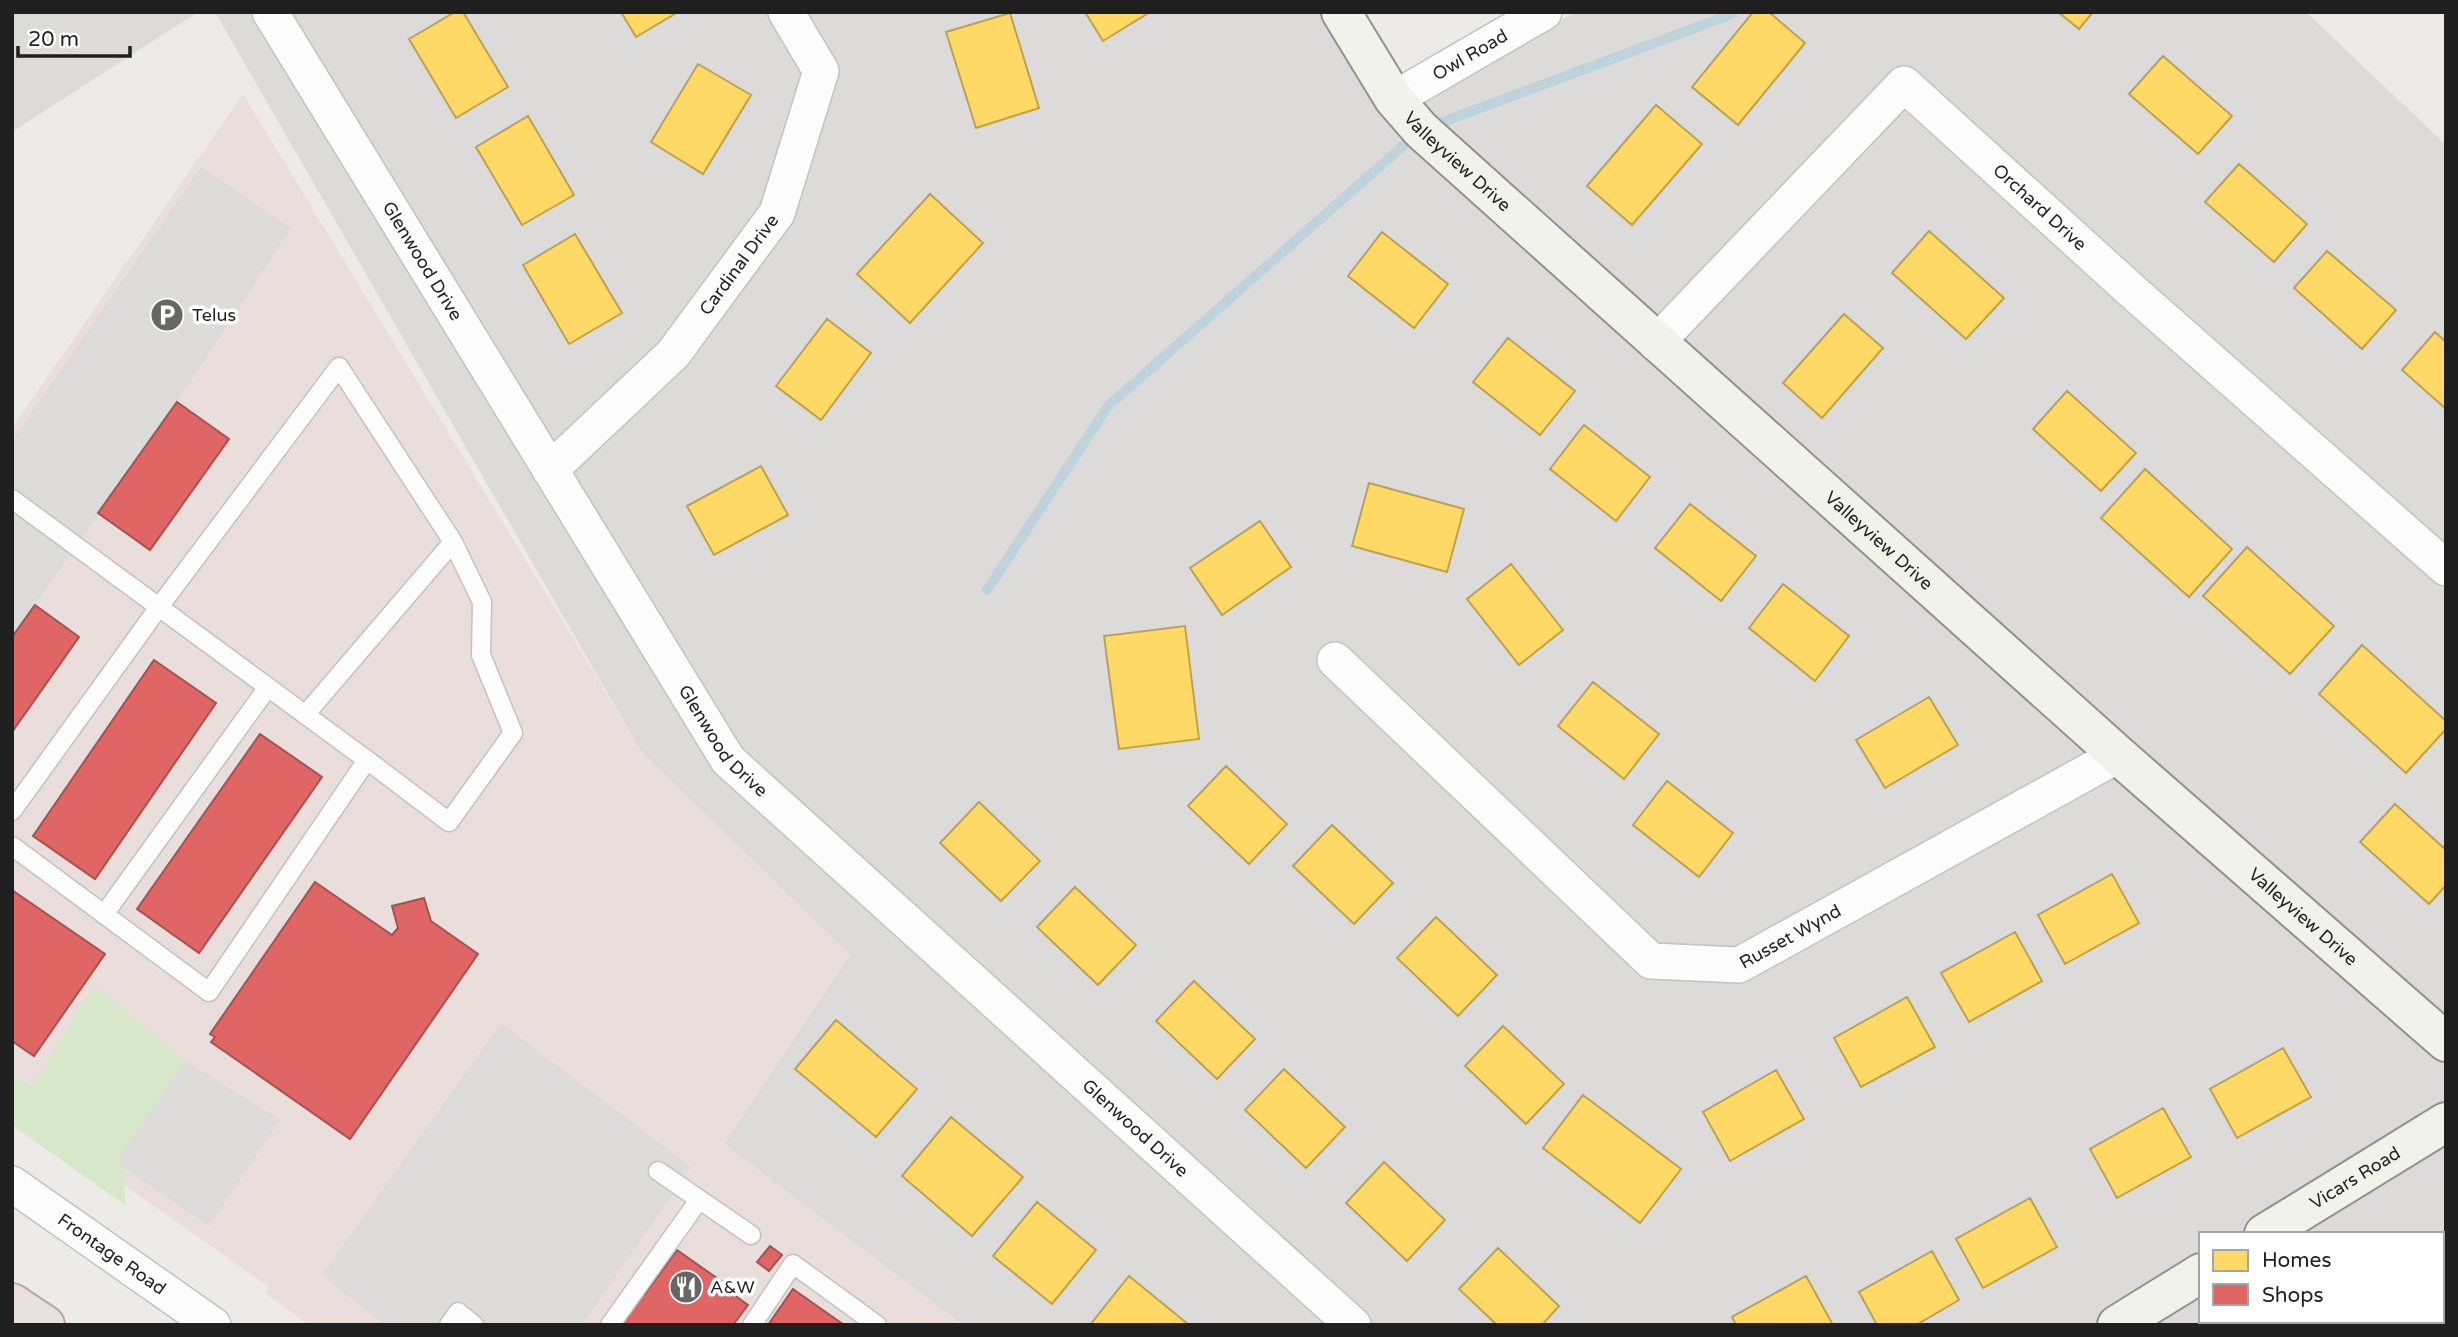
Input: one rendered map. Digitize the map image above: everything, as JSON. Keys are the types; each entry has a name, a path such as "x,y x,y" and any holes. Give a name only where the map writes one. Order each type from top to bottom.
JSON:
{"highway":[{"path":"12,1303 45,1325"}],"street":[{"name":"Glenwood Drive","path":"270,12 728,760 1353,1325"},
{"name":"Cardinal Drive","path":"550,470 673,354 777,213 821,71 786,12"},
{"name":"Valleyview Drive","path":"1340,12 1394,99 1420,130 2118,755 2446,1042"},
{"name":"Owl Road","path":"1394,99 1545,12"},
{"name":"Orchard Drive","path":"1656,343 1904,84 2132,291 2446,568"},
{"name":"Russet Wynd","path":"1335,660 1651,961 1739,965 2118,755"},
{"name":"Vicars Road","path":"2267,1232 2446,1122"},
{"name":"Frontage Road","path":"12,1184 214,1325"},
{"path":"2117,1325 2199,1274"}],"lane":[{"path":"12,499 159,607 268,687 305,715 367,760 449,822 513,733 481,655 482,602 453,542 340,367 159,607 12,811"},
{"path":"305,715 453,542"},
{"path":"105,913 268,687"},
{"path":"12,846 209,992 367,760"},
{"path":"657,1171 751,1235"},
{"path":"610,1325 699,1200"},
{"path":"752,1325 793,1264 877,1325"},
{"path":"449,1325 458,1312 474,1325"}],"shaded area":[{"path":"12,12 198,12 12,132"},
{"path":"215,12 1341,12 1394,98 1578,12 2306,12 2446,145 2446,1325 963,1325 724,1144 850,955 642,753"},
{"path":"243,94 642,752 850,955 725,1144 963,1325 309,1325 265,1293 269,1287 12,1106 12,428"},
{"name":"Telus","path":"201,167 291,228 177,402 12,637 12,441"},
{"path":"501,1023 691,1167 582,1325 384,1325 322,1275"},
{"path":"186,1061 280,1120 209,1226 124,1168 118,1158"}],"green space":[{"path":"94,985 186,1061 118,1158 124,1168 125,1205 12,1125 12,1074 32,1086"}],"building: Homes":[{"path":"455,12 463,12 508,87 456,118 409,39"},
{"path":"621,12 678,12 636,37"},
{"path":"1085,12 1150,12 1103,41"},
{"path":"1753,12 1769,12 1805,43 1738,125 1692,87"},
{"path":"2058,12 2093,12 2079,29"},
{"path":"1010,13 1039,108 976,128 946,32"},
{"path":"2163,56 2232,116 2198,154 2129,94"},
{"path":"698,64 751,95 703,174 651,142"},
{"path":"1656,105 1702,144 1632,225 1587,186"},
{"path":"528,116 574,195 522,225 476,147"},
{"path":"2239,164 2307,224 2274,262 2205,202"},
{"path":"930,194 983,243 910,323 857,274"},
{"path":"1929,231 2004,298 1966,339 1892,273"},
{"path":"1382,232 1448,284 1414,328 1348,276"},
{"path":"575,234 622,313 569,344 523,265"},
{"path":"2327,251 2396,310 2362,349 2294,288"},
{"path":"1844,314 1883,348 1822,418 1783,383"},
{"path":"827,319 871,353 821,420 776,386"},
{"path":"2435,332 2446,342 2446,409 2402,370"},
{"path":"1508,338 1575,391 1540,435 1473,382"},
{"path":"2067,391 2136,453 2101,491 2033,429"},
{"path":"1584,425 1650,477 1616,521 1550,469"},
{"path":"761,466 788,515 714,555 687,506"},
{"path":"2145,469 2232,549 2189,597 2101,518"},
{"path":"1369,483 1464,509 1447,572 1352,546"},
{"path":"1690,504 1756,556 1721,601 1655,548"},
{"path":"1260,521 1291,567 1222,615 1190,568"},
{"path":"2247,547 2334,626 2290,674 2203,596"},
{"path":"1511,564 1563,630 1519,665 1467,599"},
{"path":"1783,584 1849,636 1815,681 1749,628"},
{"path":"1185,626 1199,739 1119,749 1104,636"},
{"path":"2362,645 2446,721 2446,729 2406,773 2319,694"},
{"path":"1593,682 1659,734 1624,779 1558,726"},
{"path":"1929,697 1958,745 1885,788 1856,740"},
{"path":"1226,766 1287,824 1249,864 1188,806"},
{"path":"1667,781 1733,833 1699,877 1633,825"},
{"path":"979,802 1040,861 1001,901 940,843"},
{"path":"2395,804 2446,850 2446,885 2429,904 2360,842"},
{"path":"1332,825 1393,883 1354,924 1293,866"},
{"path":"2112,874 2139,923 2065,964 2038,915"},
{"path":"1075,887 1136,945 1098,985 1037,927"},
{"path":"1436,917 1497,975 1458,1016 1397,958"},
{"path":"2015,932 2042,981 1969,1022 1941,973"},
{"path":"1194,981 1255,1039 1217,1079 1156,1021"},
{"path":"1907,997 1935,1047 1861,1087 1834,1038"},
{"path":"836,1020 917,1089 876,1137 795,1069"},
{"path":"1503,1026 1564,1084 1526,1124 1465,1066"},
{"path":"2283,1048 2311,1097 2237,1138 2210,1089"},
{"path":"1284,1069 1345,1127 1306,1168 1245,1110"},
{"path":"1776,1070 1804,1119 1730,1161 1703,1112"},
{"path":"1583,1095 1681,1169 1640,1223 1543,1148"},
{"path":"2163,1108 2191,1157 2117,1198 2090,1149"},
{"path":"951,1117 1023,1177 972,1236 902,1176"},
{"path":"1384,1162 1445,1220 1407,1261 1346,1203"},
{"path":"2030,1198 2057,1247 1983,1288 1956,1239"},
{"path":"1037,1202 1096,1250 1052,1304 993,1256"},
{"path":"2446,1241 2446,1291 2444,1288"},
{"path":"1498,1248 1559,1306 1542,1325 1497,1325 1459,1289"},
{"path":"1932,1251 1959,1300 1916,1325 1877,1325 1859,1292"},
{"path":"1129,1276 1189,1325 1090,1325"},
{"path":"1806,1276 1833,1325 1736,1325 1732,1317"},
{"path":"2352,1323 2411,1323 2408,1325"}],"building: Shops":[{"path":"177,402 229,439 150,550 98,513"},
{"path":"35,605 79,637 12,732 12,637"},
{"path":"154,660 216,703 95,879 33,836"},
{"path":"260,734 322,777 199,953 137,909"},
{"path":"315,882 392,935 398,928 392,906 424,898 431,921 478,954 350,1139 211,1042 215,1037 210,1034"},
{"path":"12,890 105,954 34,1056 12,1041"},
{"path":"770,1246 782,1255 769,1271 757,1262"},
{"name":"A&W","path":"677,1250 721,1281 719,1284 748,1305 733,1325 623,1325 619,1318 639,1289 645,1294"},
{"path":"793,1289 844,1325 768,1325"}],"waterway":[{"path":"987,590 1108,406 1421,130 1733,12"}],"place":[{"name":"Telus","path":"167,315"},
{"name":"A&W","path":"686,1287"}]}
